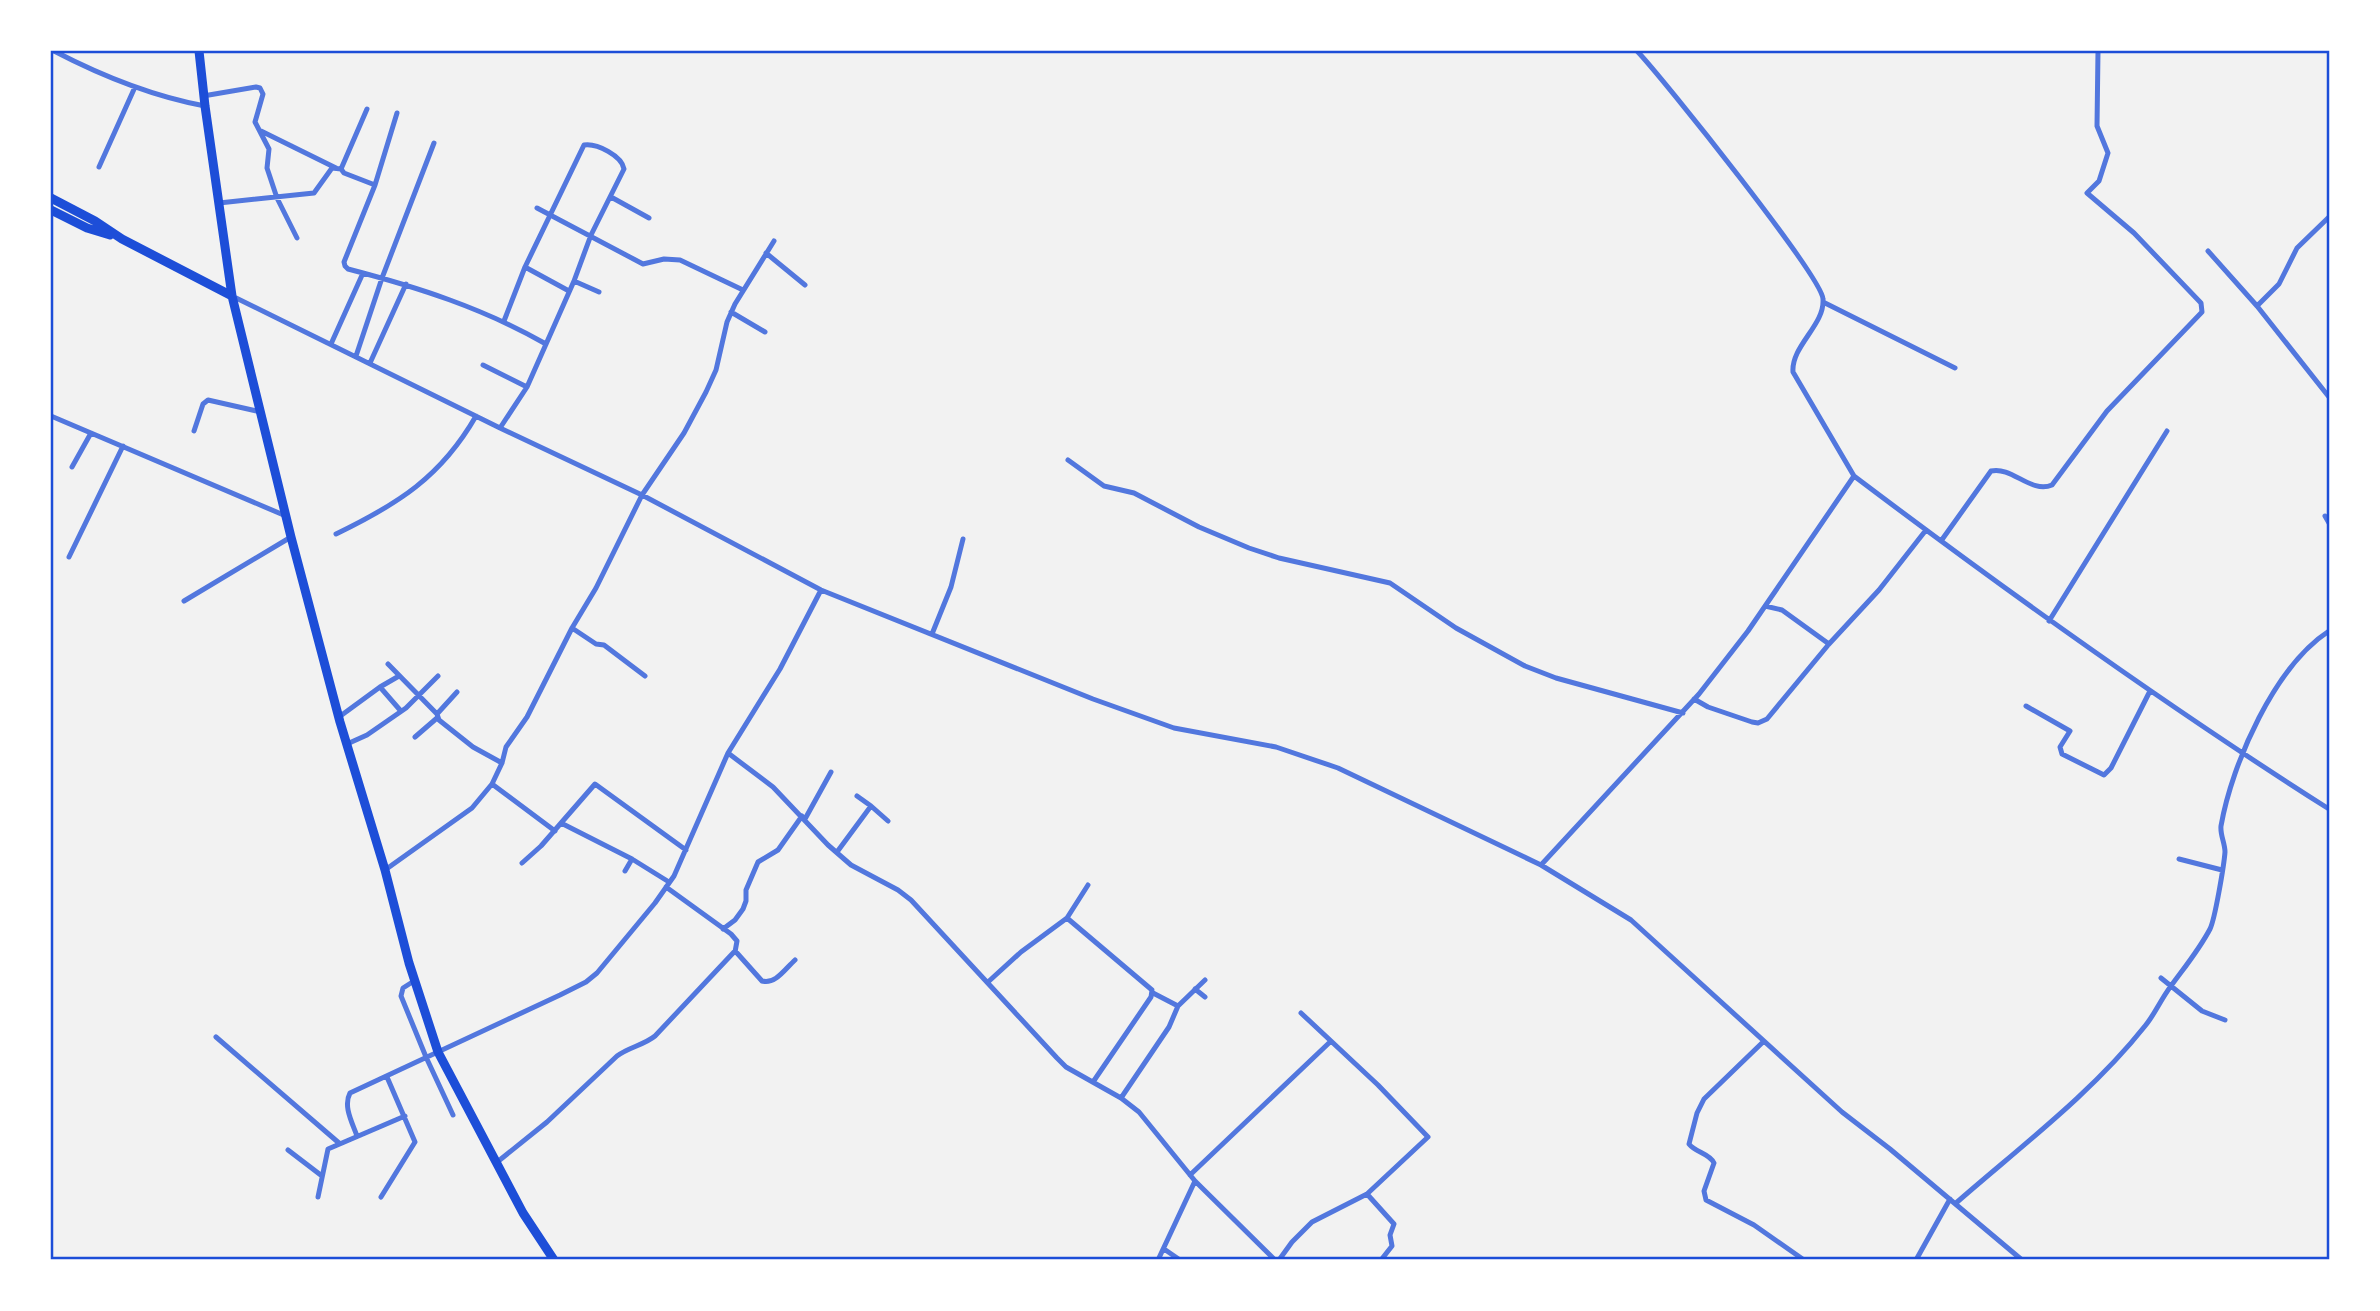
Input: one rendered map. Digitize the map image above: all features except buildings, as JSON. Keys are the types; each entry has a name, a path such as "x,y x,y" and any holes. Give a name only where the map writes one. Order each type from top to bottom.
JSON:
{"main road":[{"path":"199,51 232,296 291,537 414,981 438,1052 523,1213 554,1260"},
{"path":"51,198 122,239 232,296"},
{"path":"51,210 87,228 122,239"}],"street":[{"path":"54,51 98,73 135,87 204,101 258,87 262,94 255,122 269,149 267,168 276,198 297,239"},
{"path":"1637,51 1797,253 1819,287 1823,302 1820,313 1794,361 1793,372 1854,475 2049,621 2329,809"},
{"path":"1941,541 1991,471 2001,471 2039,487 2052,485 2107,411 2202,312 2201,303 2134,233 2087,193 2099,181 2108,153 2096,126 2098,51"},
{"path":"99,167 135,87"},
{"path":"339,169 367,108"},
{"path":"397,113 375,185 344,262 348,269 406,284 504,321 546,344"},
{"path":"259,130 344,173 375,185"},
{"path":"356,356 382,278 434,143"},
{"path":"500,428 527,387 592,235 624,169 620,159 588,143 584,145 526,267 504,321"},
{"path":"219,203 314,193 332,169 339,169"},
{"path":"611,197 649,218"},
{"path":"537,208 643,264 664,259 680,260 744,290"},
{"path":"2257,306 2278,284 2297,248 2329,217"},
{"path":"385,870 472,808 492,784 506,747 527,717 572,628 596,589 642,495 684,433 713,378 724,329 731,312 774,241"},
{"path":"2208,251 2257,306 2329,397"},
{"path":"766,253 805,285"},
{"path":"526,267 569,291"},
{"path":"331,344 363,273"},
{"path":"574,281 599,292"},
{"path":"370,363 406,284"},
{"path":"232,296 642,495 821,590 1080,695 1174,728 1280,748 1338,768 1541,865 1627,917 1660,944 1762,1042 1842,1112 2022,1260"},
{"path":"1823,302 1955,368"},
{"path":"731,312 765,332"},
{"path":"483,365 527,387"},
{"path":"194,431 203,404 208,400 261,412"},
{"path":"51,416 286,516"},
{"path":"336,534 379,513 411,492 461,440 476,416"},
{"path":"2049,621 2166,431"},
{"path":"72,467 91,433"},
{"path":"69,557 123,446"},
{"path":"1068,460 1102,485 1134,493 1199,527 1249,548 1390,583 1456,628 1525,666 1556,678 1683,713"},
{"path":"1541,865 1683,713 1765,606 1854,475"},
{"path":"2325,516 2329,523"},
{"path":"1694,699 1732,717 1752,722 1768,719 1829,644 1879,590 1926,530"},
{"path":"184,601 291,537"},
{"path":"932,634 951,587 963,539"},
{"path":"357,1136 347,1107 349,1095 591,979 650,910 668,885 686,850 728,752 780,669 821,590"},
{"path":"1765,606 1782,610 1829,644"},
{"path":"572,628 596,644 603,644 645,676"},
{"path":"1916,1260 1953,1201 2085,1090 2146,1026 2211,926 2225,850 2221,826 2242,753 2273,695 2294,664 2314,641 2329,631"},
{"path":"388,664 437,716 472,747 502,763"},
{"path":"339,717 399,676"},
{"path":"347,744 366,735 419,696 438,676"},
{"path":"380,687 400,710"},
{"path":"2026,706 2070,731 2060,747 2062,754 2104,775 2111,768 2150,691"},
{"path":"415,737 457,692"},
{"path":"728,752 773,787 851,865 911,900 988,982 1028,1030 1057,1058 1093,1083 1121,1098 1149,1121 1195,1181 1277,1260 1312,1222 1367,1194 1428,1138 1378,1085 1301,1013"},
{"path":"723,929 735,920 743,909 746,890 758,862 778,850 803,818 831,772"},
{"path":"492,784 555,831"},
{"path":"522,863 555,831 592,785 596,785 686,850"},
{"path":"857,796 888,821"},
{"path":"837,852 871,806"},
{"path":"496,1163 547,1122 617,1056 655,1036 735,952 736,940 668,885 632,859 561,823"},
{"path":"625,872 632,859"},
{"path":"2179,859 2222,870"},
{"path":"988,982 1021,951 1066,918 1088,885"},
{"path":"1066,918 1153,993 1178,1006"},
{"path":"735,952 766,983 773,981 795,960"},
{"path":"2161,978 2205,1013 2225,1020"},
{"path":"1121,1098 1169,1027 1178,1006 1205,979"},
{"path":"414,981 403,988 401,996 453,1115"},
{"path":"1195,989 1206,997"},
{"path":"1093,1083 1153,993"},
{"path":"216,1037 339,1143"},
{"path":"1190,1175 1330,1042"},
{"path":"1762,1042 1704,1099 1697,1113 1689,1144 1712,1158 1714,1163 1704,1195 1706,1200 1754,1225 1804,1260"},
{"path":"381,1197 415,1142 387,1077"},
{"path":"317,1197 327,1150 405,1116"},
{"path":"288,1150 322,1176"},
{"path":"1158,1260 1195,1181"},
{"path":"1367,1194 1394,1224 1390,1235 1392,1246 1381,1260"},
{"path":"1164,1249 1180,1260"}]}
